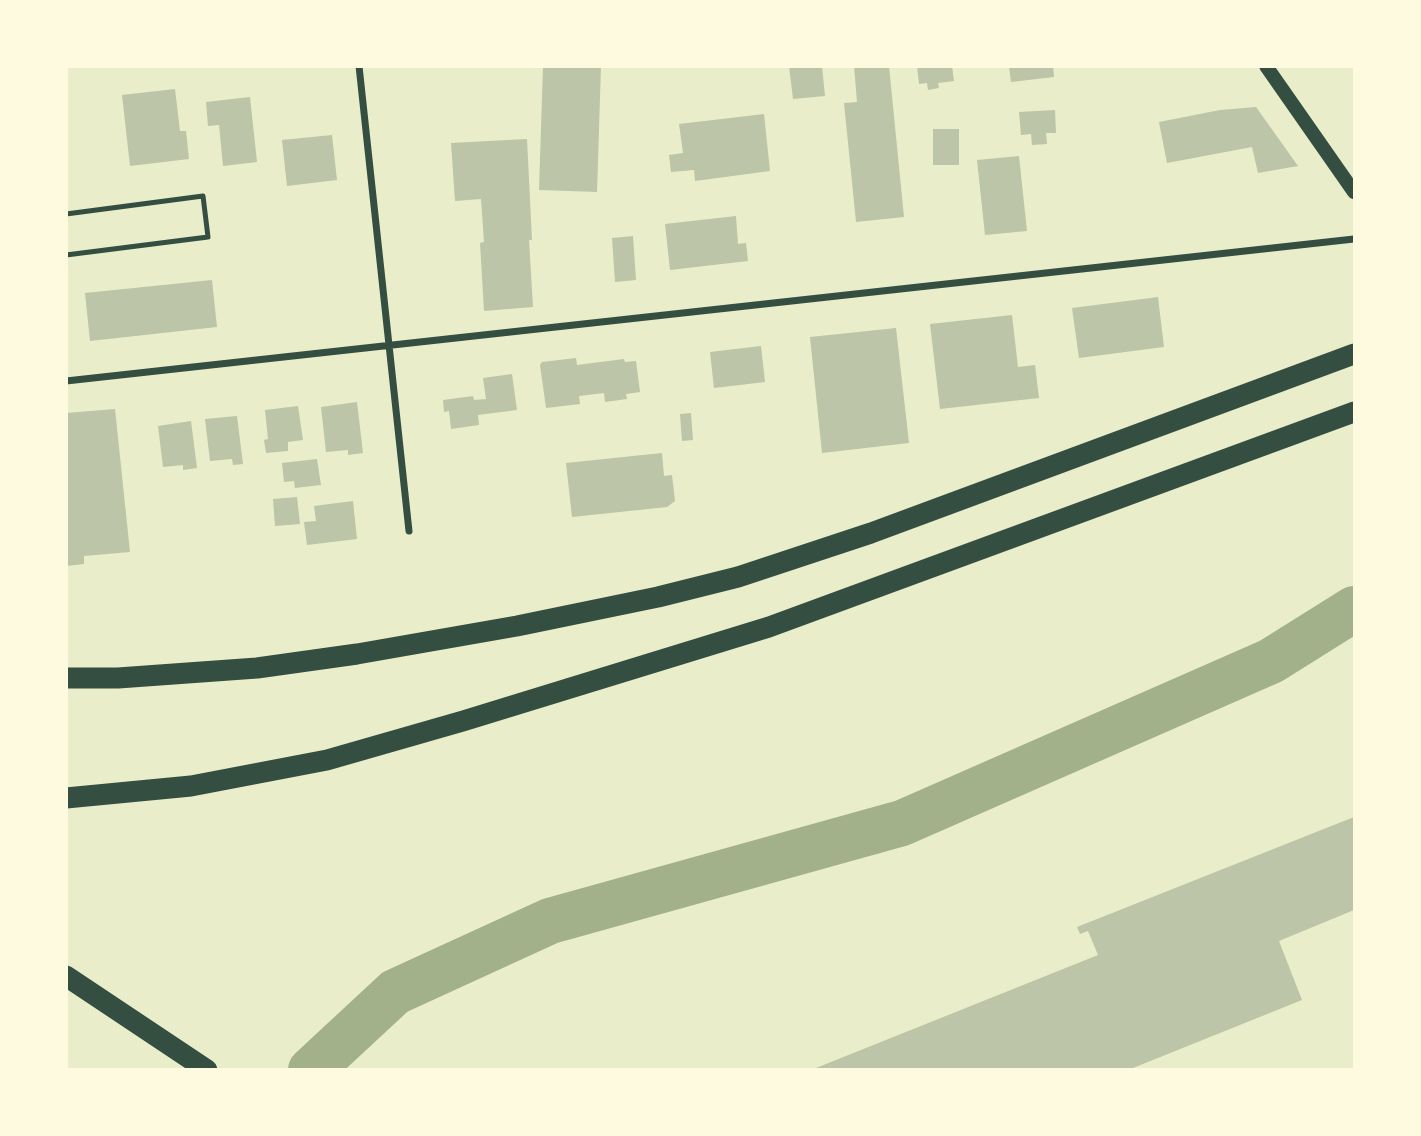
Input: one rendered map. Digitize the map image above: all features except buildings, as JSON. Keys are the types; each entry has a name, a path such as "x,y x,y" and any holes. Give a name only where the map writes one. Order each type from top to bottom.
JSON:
{"highway":[{"path":"66,678 118,678 257,668 357,654 517,626 671,594 738,577 806,552 871,533 1354,354"},
{"path":"66,798 191,786 327,760 463,721 769,627 1354,412"},
{"path":"66,976 205,1068"}],"main road":[{"path":"1266,66 1354,192"}],"street":[{"path":"359,66 409,531"},
{"path":"66,381 1354,239"}],"lane":[{"path":"66,214 203,196 208,237 66,255"}],"waterway":[{"path":"311,1070 395,992 550,921 902,823 1271,661 1354,609"}]}
